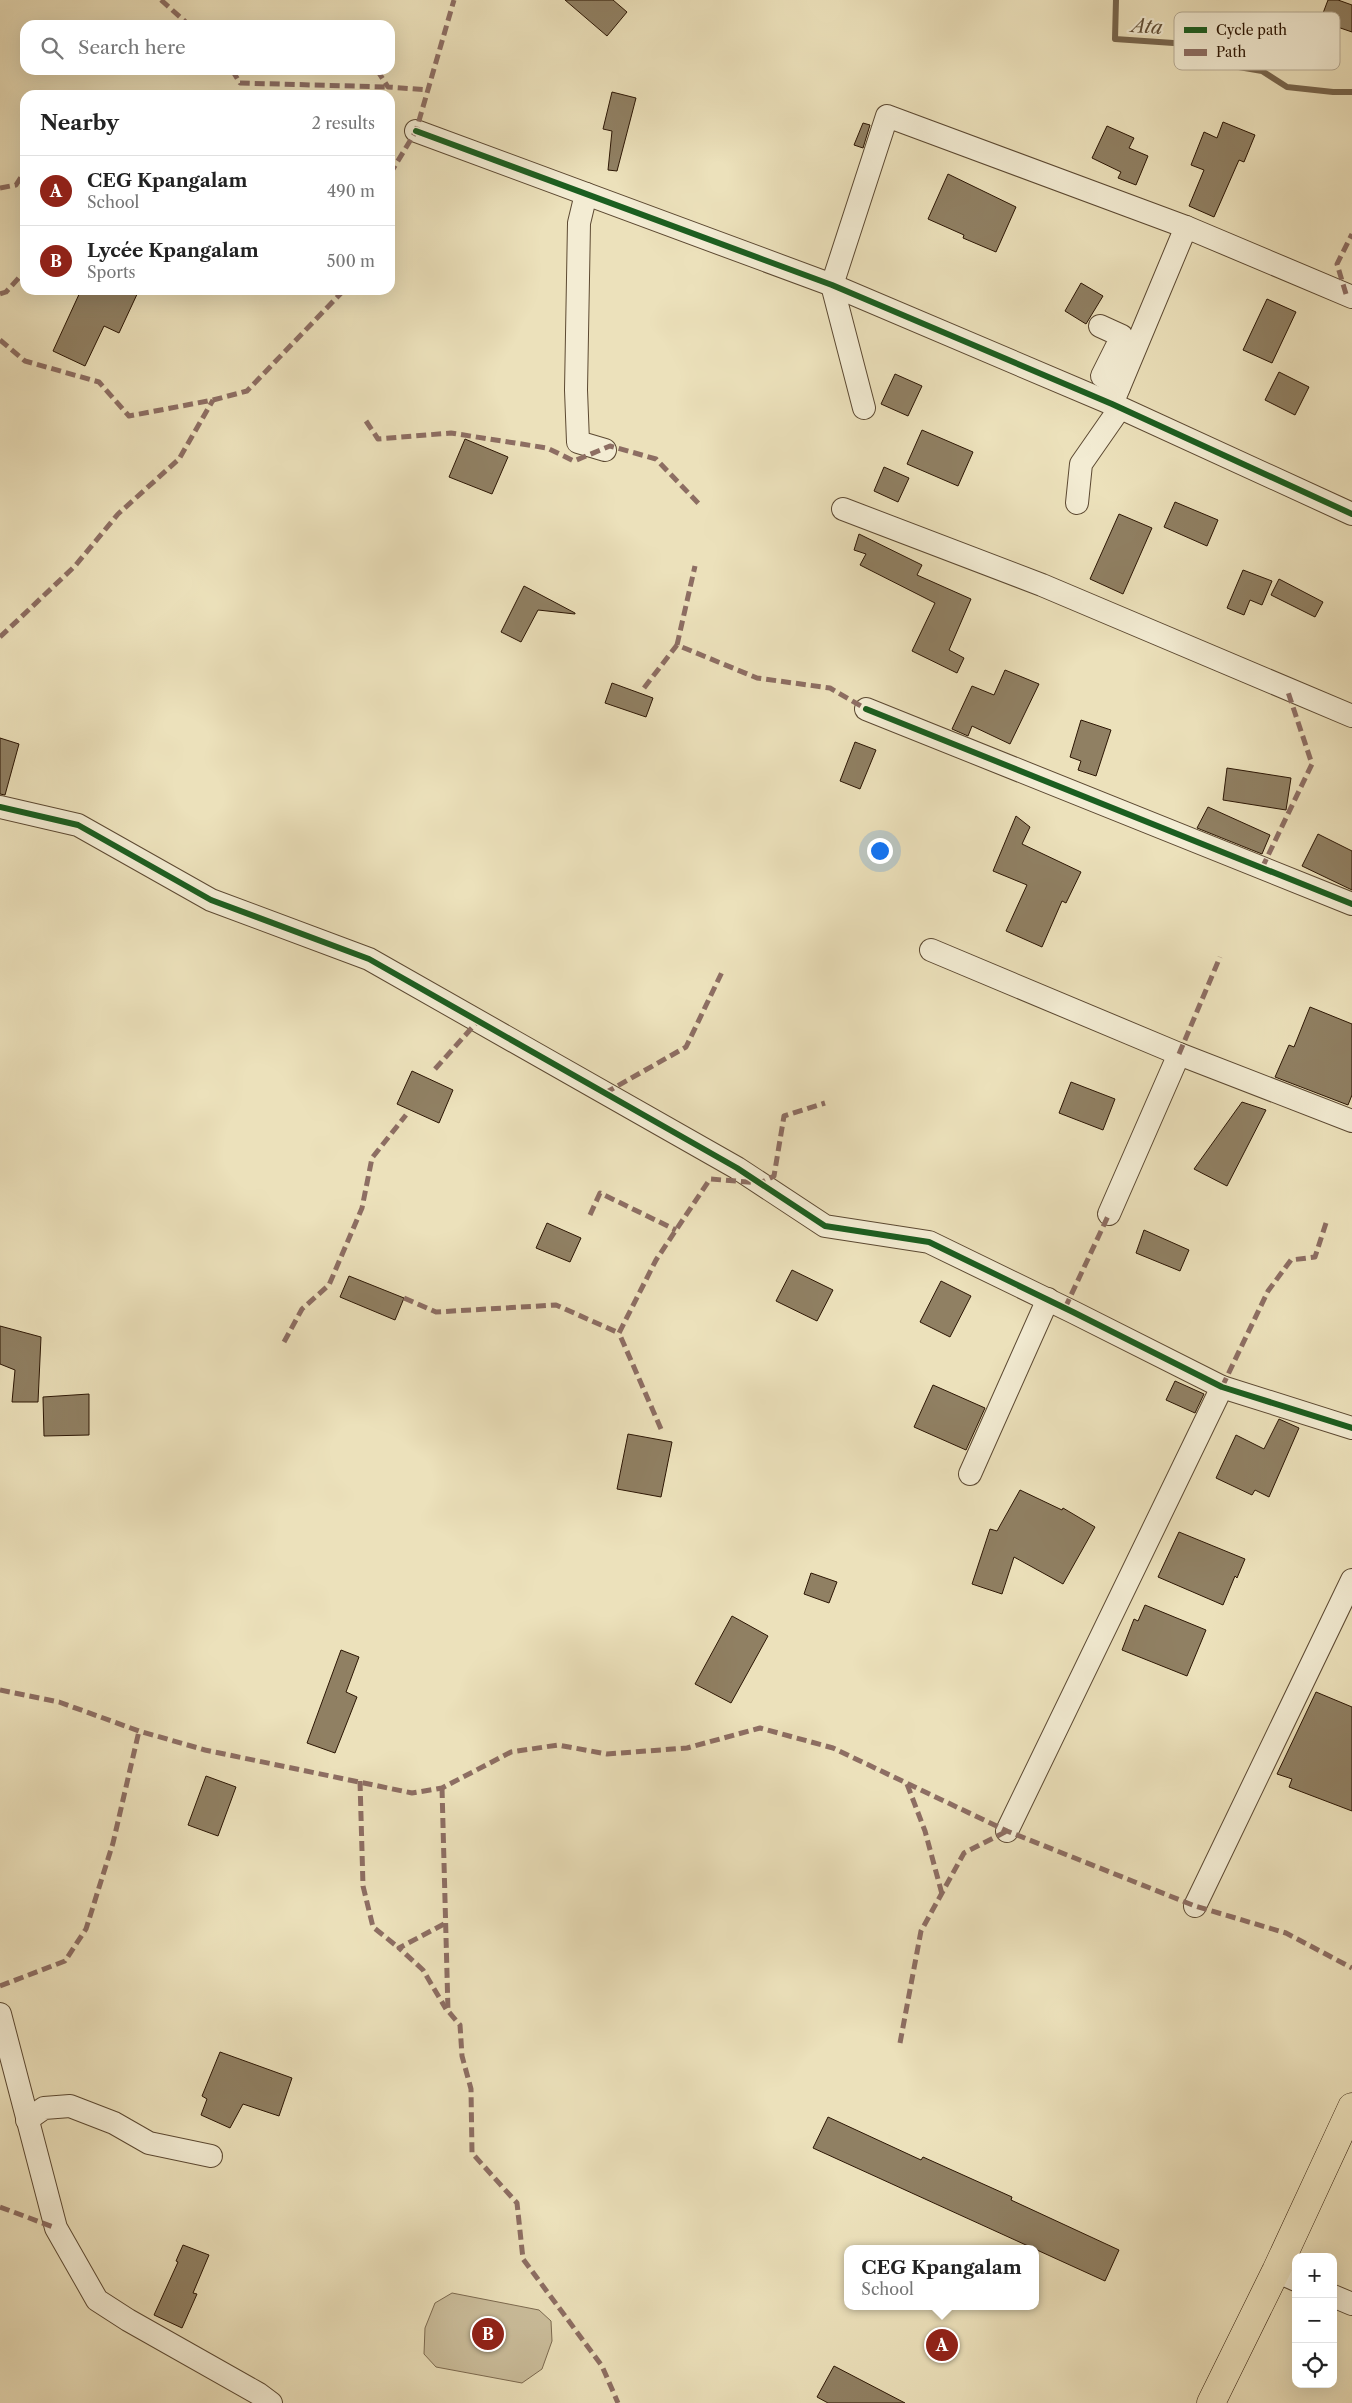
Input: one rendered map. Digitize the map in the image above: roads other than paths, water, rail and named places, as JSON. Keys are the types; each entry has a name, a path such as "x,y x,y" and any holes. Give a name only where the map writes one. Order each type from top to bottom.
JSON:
{"highway":[{"path":"1211,2403 1286,2276 1352,2107"}],"street":[{"path":"864,408 832,285 887,116 1186,227 1352,297"},
{"path":"416,132 832,285 1117,399 1352,514"},
{"path":"586,194 579,223 576,390 578,442 605,450"},
{"path":"1077,503 1081,464 1117,399 1186,227"},
{"path":"1100,326 1122,336 1102,376 1117,399"},
{"path":"842,509 1042,585 1352,716"},
{"path":"866,709 1352,904"},
{"path":"0,807 78,824 211,900 369,959 737,1168 825,1226 929,1242 1048,1299 1222,1387 1352,1428"},
{"path":"931,950 1179,1054 1352,1121"},
{"path":"1109,1214 1179,1054"},
{"path":"970,1474 1048,1299"},
{"path":"1007,1831 1222,1387"},
{"path":"1195,1906 1352,1580"},
{"path":"0,2014 56,2228 97,2300 263,2400"},
{"path":"27,2120 44,2108 70,2106 114,2123 149,2143 211,2156"},
{"path":"1337,2298 1352,2304"}],"waterway":[{"name":"Ata","path":"1116,0 1115,39 1174,43"},
{"name":"Ata","path":"1256,70 1262,71 1287,87 1352,92"}],"place":[{"name":"Lycée Kpangalam","path":"488,2334"},
{"name":"CEG Kpangalam","path":"942,2345"}]}
